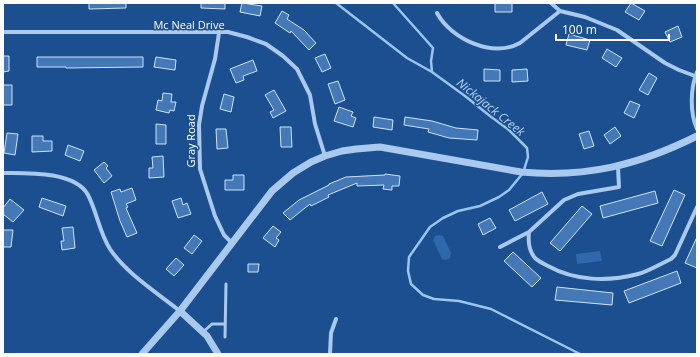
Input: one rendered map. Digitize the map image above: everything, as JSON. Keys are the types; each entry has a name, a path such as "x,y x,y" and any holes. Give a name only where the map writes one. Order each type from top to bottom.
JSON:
{"street":[{"path":"551,3 560,11 585,17 617,30 678,70 696,74 692,106 697,129"},
{"path":"437,13 441,21 456,34 484,47 502,49 520,43 560,11"},
{"name":"Mc Neal Drive","path":"3,32 228,32 266,44 283,56 297,69 310,95 315,124 325,156"},
{"name":"Gray Road","path":"219,33 215,59 202,106 200,125 200,169 215,216 224,236 232,244"},
{"path":"142,354 180,311 262,203 282,181 305,166 325,156 356,149 380,147 539,174 566,174 618,167 656,155 697,136"},
{"path":"500,248 529,232 564,200 578,194 619,187 618,167"},
{"path":"3,173 33,172 68,179 79,186 87,194 110,249 126,268 180,311 202,332 211,341 218,354"},
{"path":"529,232 528,243 534,258 555,270 571,276 594,279 619,278 639,274 671,259 675,255 697,207"},
{"path":"330,354 331,333 336,319"}],"lane":[{"path":"225,337 226,284"},
{"path":"202,332 212,324 225,324"}],"shaded area":[{"path":"435,236 443,236 451,253 450,258 446,260 442,259 433,240"},
{"path":"600,251 602,261 577,264 576,254"}],"building":[{"path":"89,3 126,3 126,8 89,9"},
{"path":"201,3 225,3 225,9 201,8"},
{"path":"242,3 262,6 260,16 240,12"},
{"path":"495,3 512,3 512,12 495,12"},
{"path":"631,3 645,11 639,20 625,12"},
{"path":"282,11 289,15 287,19 304,30 316,43 309,50 291,31 290,33 275,23"},
{"path":"678,26 682,37 670,42 665,32"},
{"path":"569,34 590,40 587,50 566,45"},
{"path":"607,49 622,58 616,67 602,58"},
{"path":"325,54 331,68 322,72 315,58"},
{"path":"3,56 9,56 9,71 3,72"},
{"path":"37,57 143,57 143,67 37,67"},
{"path":"156,57 176,60 175,70 154,67"},
{"path":"253,60 257,71 243,76 244,80 236,83 230,69"},
{"path":"484,69 500,70 500,81 484,81"},
{"path":"527,69 528,81 512,82 512,70"},
{"path":"649,73 657,78 648,95 639,90"},
{"path":"338,81 345,100 335,104 328,84"},
{"path":"3,85 12,85 12,105 3,105"},
{"path":"274,90 286,111 273,118 270,112 274,110 265,95"},
{"path":"163,93 172,94 171,102 176,102 174,111 170,110 169,113 156,110 158,100 162,101"},
{"path":"224,94 234,97 231,112 220,109"},
{"path":"630,101 640,105 634,118 624,113"},
{"path":"339,107 353,112 351,116 356,118 353,127 334,121"},
{"path":"374,117 393,120 392,130 373,127"},
{"path":"405,117 432,121 456,128 478,130 477,140 449,138 428,132 429,129 404,125"},
{"path":"156,124 166,125 166,144 156,144"},
{"path":"280,127 291,127 292,147 281,147"},
{"path":"615,127 621,136 610,144 604,135"},
{"path":"216,129 226,129 228,148 217,149"},
{"path":"589,131 594,146 584,149 579,134"},
{"path":"7,133 18,134 15,155 4,153"},
{"path":"32,136 43,136 43,141 52,141 52,151 32,152"},
{"path":"68,145 84,151 80,161 65,155"},
{"path":"163,156 164,177 149,178 149,168 153,168 152,157"},
{"path":"104,162 108,166 106,168 112,176 104,183 94,170"},
{"path":"385,174 400,176 399,186 392,186 392,190 383,189 384,185 357,186 357,183 328,195 329,197 311,206 310,204 290,220 283,213 299,200 346,177"},
{"path":"233,175 244,175 244,190 225,190 225,180 233,180"},
{"path":"132,188 136,200 126,204 128,207 126,208 137,233 127,237 120,221 111,192 120,189 121,192"},
{"path":"674,190 685,195 662,246 650,241"},
{"path":"655,191 658,203 603,218 600,206"},
{"path":"542,192 548,204 515,221 509,210"},
{"path":"42,198 66,206 63,216 39,207"},
{"path":"181,198 183,205 187,203 191,214 178,218 172,201"},
{"path":"10,199 24,210 13,222 3,214 3,208"},
{"path":"582,206 592,214 560,251 550,243"},
{"path":"490,218 496,228 483,235 478,224"},
{"path":"273,226 281,232 276,238 279,240 275,247 263,238"},
{"path":"73,227 75,248 62,250 61,241 64,241 62,228"},
{"path":"3,230 13,230 11,247 3,247"},
{"path":"194,235 202,241 192,254 184,248"},
{"path":"697,237 697,268 685,263"},
{"path":"513,252 541,278 532,287 504,261"},
{"path":"176,258 184,265 174,276 166,269"},
{"path":"248,264 259,264 258,272 248,272"},
{"path":"677,271 681,283 629,303 624,291"},
{"path":"557,287 613,293 612,305 555,300"}],"waterway":[{"name":"Nickajack Creek","path":"336,3 407,58 432,72 465,96 509,130 527,148 528,157 523,173 509,190 499,197 480,206 458,211 443,218 430,227 409,257 408,271 411,284 423,295 434,299 459,301 491,309 580,354"},
{"name":"Nickajack Creek","path":"393,3 433,48 431,61 432,72"}]}
